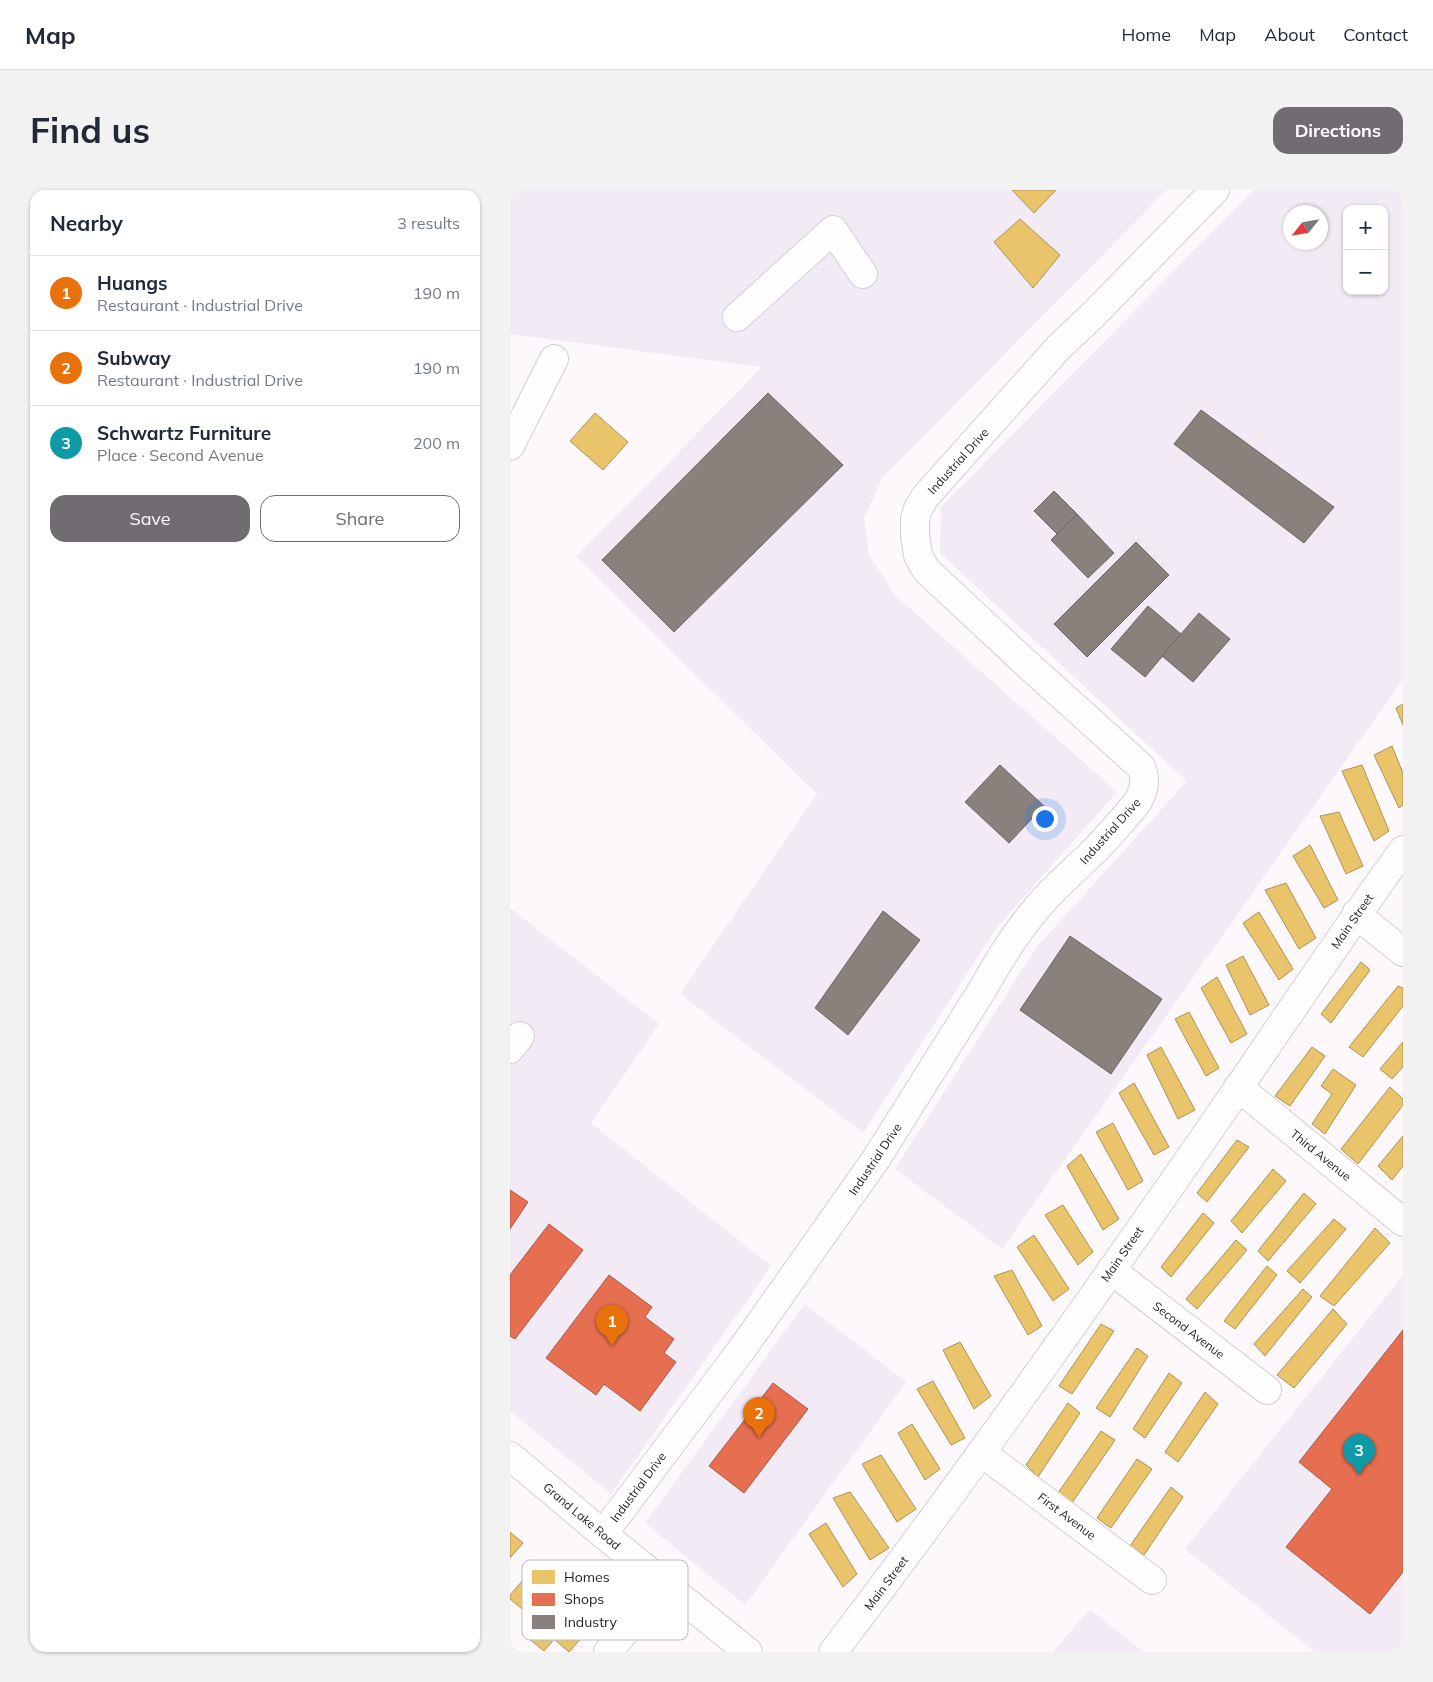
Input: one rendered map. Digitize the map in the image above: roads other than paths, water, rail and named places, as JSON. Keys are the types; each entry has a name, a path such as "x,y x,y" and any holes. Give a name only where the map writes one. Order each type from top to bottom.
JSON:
{"street":[{"name":"Industrial Drive","path":"603,1534 742,1349 876,1159 984,988 996,965 1024,924 1038,906 1092,854 1142,795 1145,780 1141,767 926,570 918,555 915,519 918,508 925,497 1058,348 1215,190"},
{"path":"737,317 832,230 863,274"},
{"path":"510,446 554,359"},
{"name":"Main Street","path":"833,1652 1019,1402 1356,914 1403,850"},
{"path":"1356,914 1403,952"},
{"name":"Third Avenue","path":"1238,1087 1403,1222"},
{"name":"Second Avenue","path":"1111,1270 1267,1390"},
{"name":"First Avenue","path":"982,1453 1152,1580"},
{"name":"Grand Lake Road","path":"510,1456 636,1560"},
{"name":"Grand Lake Road","path":"688,1602 748,1652"},
{"path":"608,1652 618,1640"}],"place":[{"name":"Huangs","path":"612,1346"},
{"name":"Subway","path":"759,1438"},
{"name":"Schwartz Furniture","path":"1359,1475"}]}
